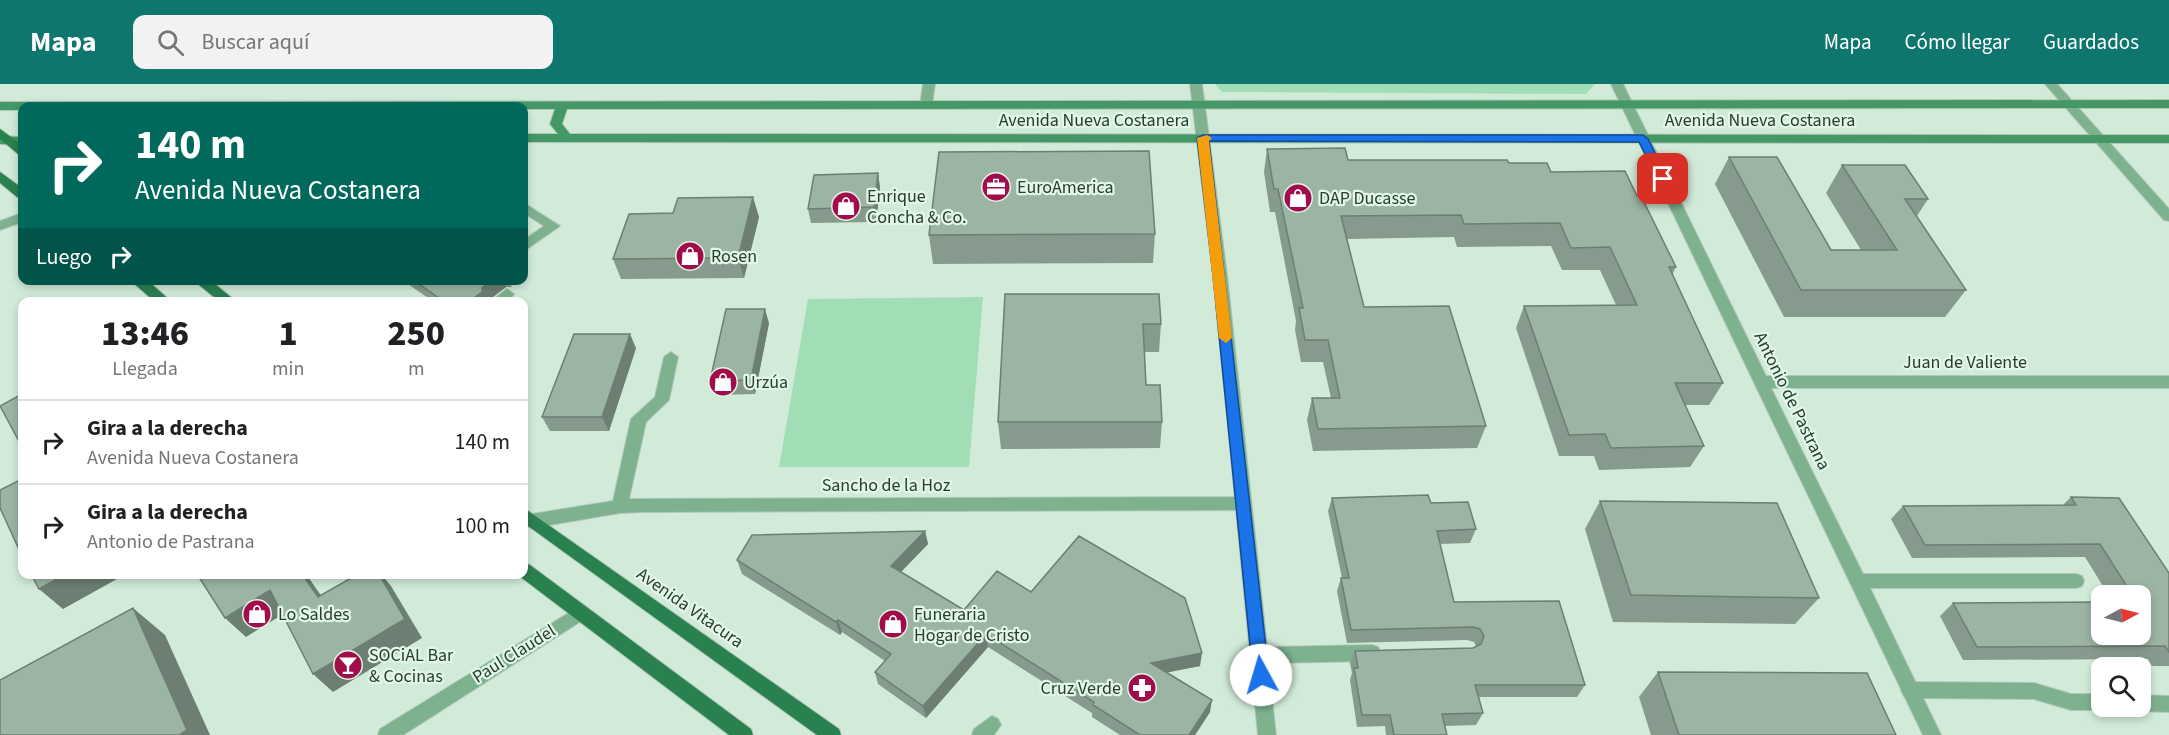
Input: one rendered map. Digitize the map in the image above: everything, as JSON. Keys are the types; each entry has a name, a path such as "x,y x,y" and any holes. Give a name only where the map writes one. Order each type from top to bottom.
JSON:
{"main road":[{"name":"Avenida Nueva Costanera","path":"528,106 2169,104"},
{"name":"Avenida Nueva Costanera","path":"0,106 18,106"},
{"path":"562,106 556,124 567,138"},
{"path":"3,138 18,140"},
{"path":"3,138 18,148"},
{"name":"Avenida Nueva Costanera","path":"528,138 2169,139"},
{"path":"0,176 18,191"},
{"path":"143,285 159,297"},
{"path":"207,285 223,297"},
{"name":"Avenida Vitacura","path":"528,518 832,735"},
{"path":"528,573 744,735"}],"street":[{"path":"926,105 929,84"},
{"path":"1196,84 1220,275 1267,735"},
{"name":"Antonio de Pastrana","path":"1617,84 1932,735"},
{"path":"2051,84 2169,217"},
{"path":"528,210 553,226 528,243"},
{"path":"0,226 18,219"},
{"path":"620,506 639,419 662,400 671,357"},
{"name":"Juan de Valiente","path":"1761,382 2169,382"},
{"name":"Sancho de la Hoz","path":"528,518 620,506 1242,503"},
{"path":"1857,581 2076,581"},
{"name":"Paul Claudel","path":"387,735 580,613"},
{"path":"1258,655 1385,652"},
{"path":"1910,690 2034,691 2071,702 2091,702"},
{"path":"2151,703 2169,704"}],"green space":[{"path":"1215,84 1595,84 1586,94 1222,92"},
{"path":"983,297 969,467 779,467 808,299"}],"building":[{"path":"1345,148 1348,160 1507,160 1509,163 1547,163 1551,172 1625,171 1637,196 1641,196 1676,267 1669,267 1723,383 1675,383 1704,446 1611,448 1605,434 1569,435 1524,306 1637,305 1610,247 1571,248 1560,223 1464,224 1461,215 1341,216 1364,307 1449,306 1486,426 1318,429 1312,398 1340,398 1328,340 1305,340 1299,308 1303,308 1278,189 1274,189 1267,149"},
{"path":"1149,151 1155,234 929,235 939,152"},
{"path":"1729,157 1777,157 1831,250 1897,250 1842,165 1905,165 1928,199 1905,199 1966,290 1801,290"},
{"path":"878,173 874,207 808,209 814,175"},
{"path":"753,197 738,258 613,259 629,214 673,213 678,198"},
{"path":"420,285 486,285 475,297 438,297"},
{"path":"1005,294 1159,294 1161,324 1143,324 1146,385 1160,385 1162,422 998,422"},
{"path":"726,309 765,309 751,380 710,381"},
{"path":"574,334 630,334 602,417 542,417"},
{"path":"18,396 18,440 0,406"},
{"path":"18,481 18,547 0,508 0,490"},
{"path":"1428,495 1431,503 1468,502 1476,529 1437,531 1454,602 1559,601 1585,685 1475,685 1483,713 1442,714 1447,735 1394,735 1390,715 1362,715 1354,668 1358,668 1355,651 1473,648 1481,644 1484,636 1480,629 1473,627 1351,630 1341,578 1349,578 1332,498"},
{"path":"2071,497 2119,498 2169,573 2169,652 2165,646 1977,647 1953,603 2091,602 2091,645 2151,645 2151,585 2126,585 2100,544 1925,545 1903,506 2076,505"},
{"path":"1600,501 1777,503 1819,598 1631,595"},
{"path":"925,531 891,566 964,610 997,571 1031,592 1079,536 1185,598 1202,653 1151,663 1212,700 1189,735 1140,735 1093,705 1094,702 986,634 923,706 875,672 891,654 737,560 752,535"},
{"path":"34,579 57,579 39,589"},
{"path":"200,579 305,579 318,597 349,579 382,579 405,619 313,674 270,590 225,618"},
{"path":"133,608 187,730 179,735 0,735 0,680"},
{"path":"1658,672 1867,673 1896,735 1679,735"}],"slow traffic":[{"path":"1207,138 1203,138 1226,338"}],"place":[{"name":"EuroAmerica","path":"996,187"},
{"name":"DAP Ducasse","path":"1298,198"},
{"name":"Enrique Concha & Co.","path":"846,206"},
{"name":"Rosen","path":"690,256"},
{"name":"Urzúa","path":"723,382"},
{"name":"Lo Saldes","path":"257,614"},
{"name":"Funeraria Hogar de Cristo","path":"893,624"},
{"name":"SOCiAL Bar & Cocinas","path":"348,665"},
{"name":"Cruz Verde","path":"1142,688"}],"route":[{"path":"1261,675 1220,275 1203,138 1643,139 1663,179"}]}
